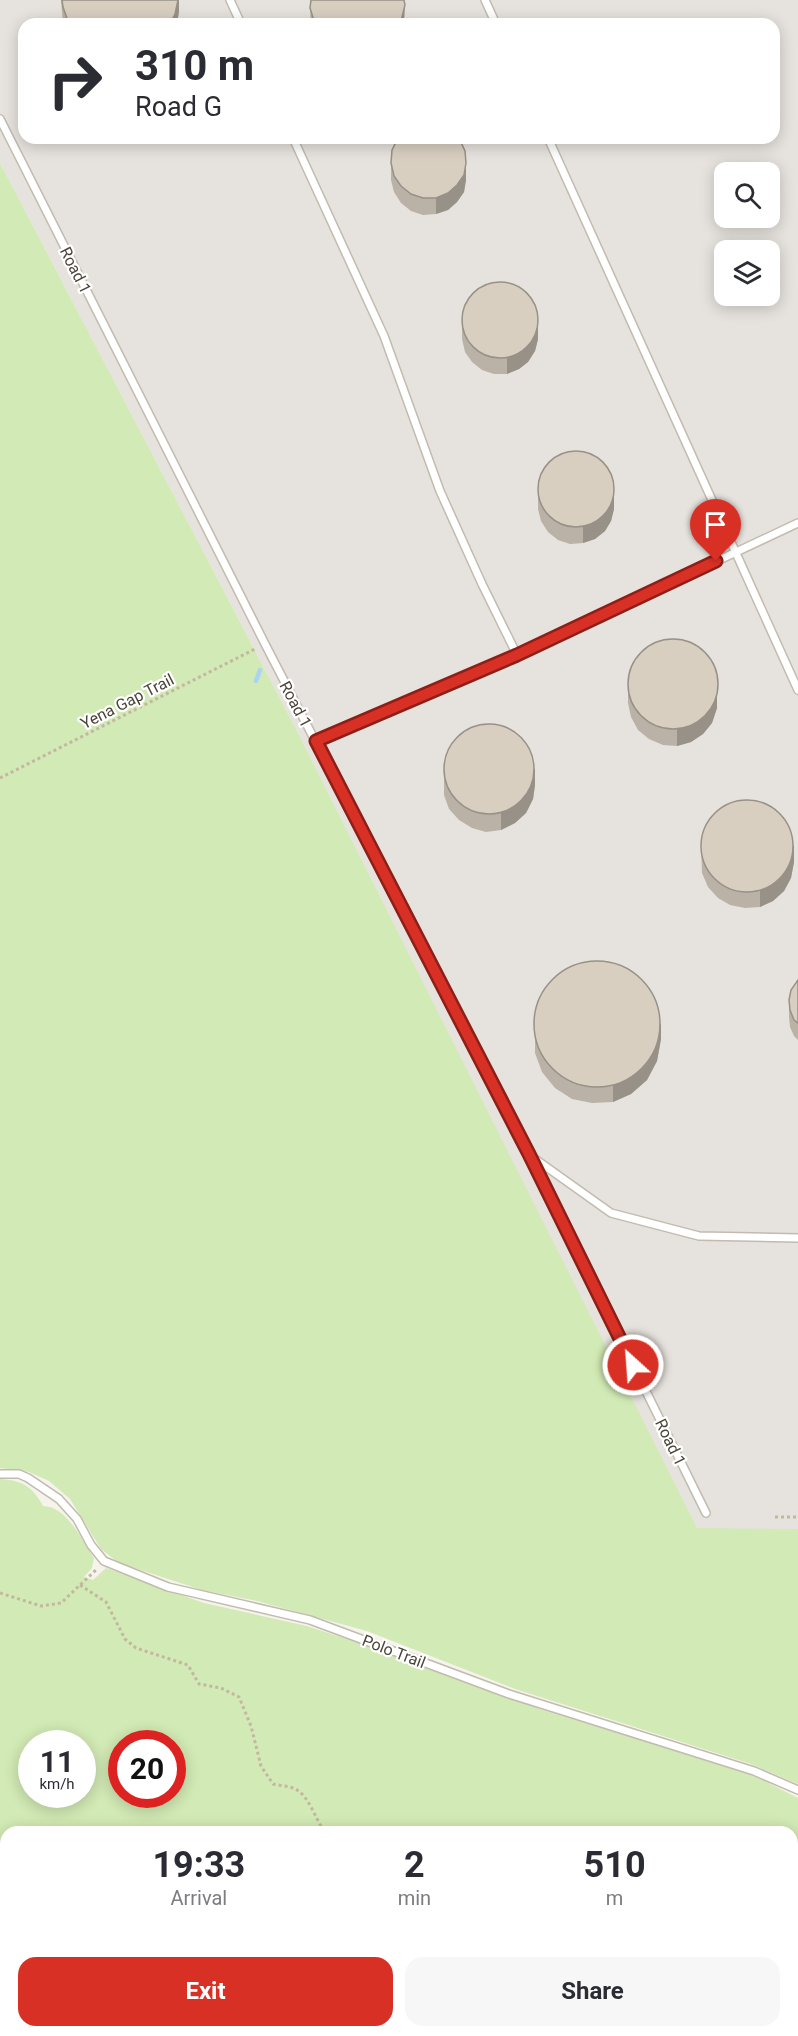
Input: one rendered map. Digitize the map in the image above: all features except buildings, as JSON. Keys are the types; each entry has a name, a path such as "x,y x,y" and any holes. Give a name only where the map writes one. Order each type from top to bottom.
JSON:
{"lane":[{"path":"230,0 238,18"},
{"path":"485,0 493,18"},
{"name":"Road 1","path":"0,119 265,644 529,1154 706,1512"},
{"path":"296,144 384,336 440,491 517,655"},
{"path":"551,144 798,690"},
{"path":"316,741 517,655 798,523"},
{"path":"529,1154 611,1213 699,1236 798,1238"},
{"path":"0,1474 19,1474 59,1499 77,1519 91,1545 104,1561"},
{"name":"Polo Trail","path":"104,1561 168,1587 310,1620 509,1694 754,1772 798,1790"}],"path":[{"name":"Yena Gap Trail","path":"0,778 265,644"},
{"path":"775,1517 798,1517"},
{"path":"0,1593 41,1606 61,1603 104,1561"},
{"path":"80,1585 106,1602 125,1639 135,1648 188,1665 200,1684 221,1688 239,1697 251,1726 261,1766 273,1784 296,1789 307,1799 320,1826"}],"shaded area":[{"path":"0,0 798,0 798,1529 697,1529 299,735 0,163"}],"green space":[{"path":"0,163 299,735 697,1528 798,1529 798,1784 751,1764 515,1689 367,1631 257,1601 202,1590 119,1563 101,1549 70,1499 49,1481 29,1472 0,1468"},
{"path":"0,1479 21,1483 31,1489 43,1506 52,1508 67,1518 94,1558 92,1568 84,1577 93,1580 106,1568 204,1603 307,1626 377,1649 542,1710 747,1772 798,1798 798,1826 0,1826"}],"waterway":[{"path":"256,681 260,670"}],"route":[{"path":"633,1365 529,1154 316,741 517,655 716,561"}]}
